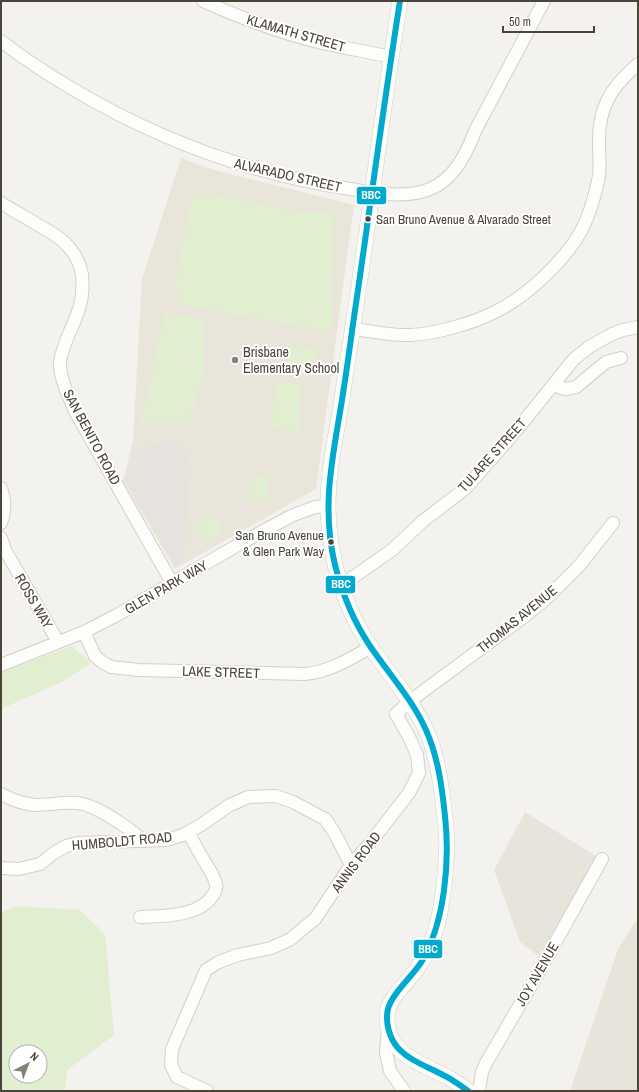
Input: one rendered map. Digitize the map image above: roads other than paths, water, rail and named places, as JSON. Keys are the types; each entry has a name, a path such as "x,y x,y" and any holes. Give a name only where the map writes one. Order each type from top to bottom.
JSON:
{"street":[{"name":"KLAMATH STREET","path":"203,1 235,15 298,36 391,57"},
{"path":"400,1 353,328 332,461 328,506 330,540 338,574 349,606 371,647 410,702 425,728 432,745 438,773 446,830 447,850 442,898 434,937 420,964 388,1007 386,1018 388,1030 386,1052 390,1071 404,1091"},
{"name":"ALVARADO STREET","path":"1,41 47,74 127,120 224,160 270,173 324,185 405,195 432,189 449,176 457,166 465,154 475,131 544,1"},
{"path":"353,328 379,333 402,335 412,335 443,330 478,319 497,311 542,278 569,249 585,224 599,179 599,131 602,112 616,85 638,64"},
{"name":"SAN BENITO ROAD","path":"1,203 54,234 72,250 78,261 82,281 82,299 65,342 60,363 62,376 75,411 172,583"},
{"name":"TULARE STREET","path":"342,585 392,550 423,521 466,488 515,432 574,359 590,347 612,334 638,326"},
{"path":"553,384 565,389 576,387 606,362 621,358"},
{"path":"1,488 5,506 1,523"},
{"name":"GLEN PARK WAY","path":"1,665 84,632 117,615 291,516 315,507 328,506"},
{"name":"THOMAS AVENUE","path":"410,702 548,597 579,566 613,523"},
{"name":"ROSS WAY","path":"1,538 5,550 58,642"},
{"name":"LAKE STREET","path":"84,632 95,656 102,662 111,667 139,670 305,674 332,668 371,647"},
{"name":"ANNIS ROAD","path":"207,1091 177,1076 171,1065 172,1049 206,970 219,962 238,955 271,948 291,939 314,919 351,865 409,793 419,773 417,755 396,714 410,702"},
{"path":"1,794 22,803 38,805 69,803 86,805 127,827 144,841"},
{"name":"HUMBOLDT ROAD","path":"1,868 19,869 40,864 66,846 78,843 166,840 183,835 201,825 228,806 248,797 276,796 293,802 325,819 334,832 351,865"},
{"path":"140,917 178,914 200,908 211,899 216,891 216,884 212,874 188,832"},
{"name":"JOY AVENUE","path":"479,1091 482,1072 486,1062 536,977 602,859"},
{"path":"388,1030 398,1048 415,1061 460,1084 468,1091"}],"place":[{"name":"San Bruno Avenue & Alvarado Street","path":"368,219"},
{"name":"Brisbane Elementary School","path":"235,360"},
{"name":"San Bruno Avenue & Glen Park Way","path":"331,542"}]}
